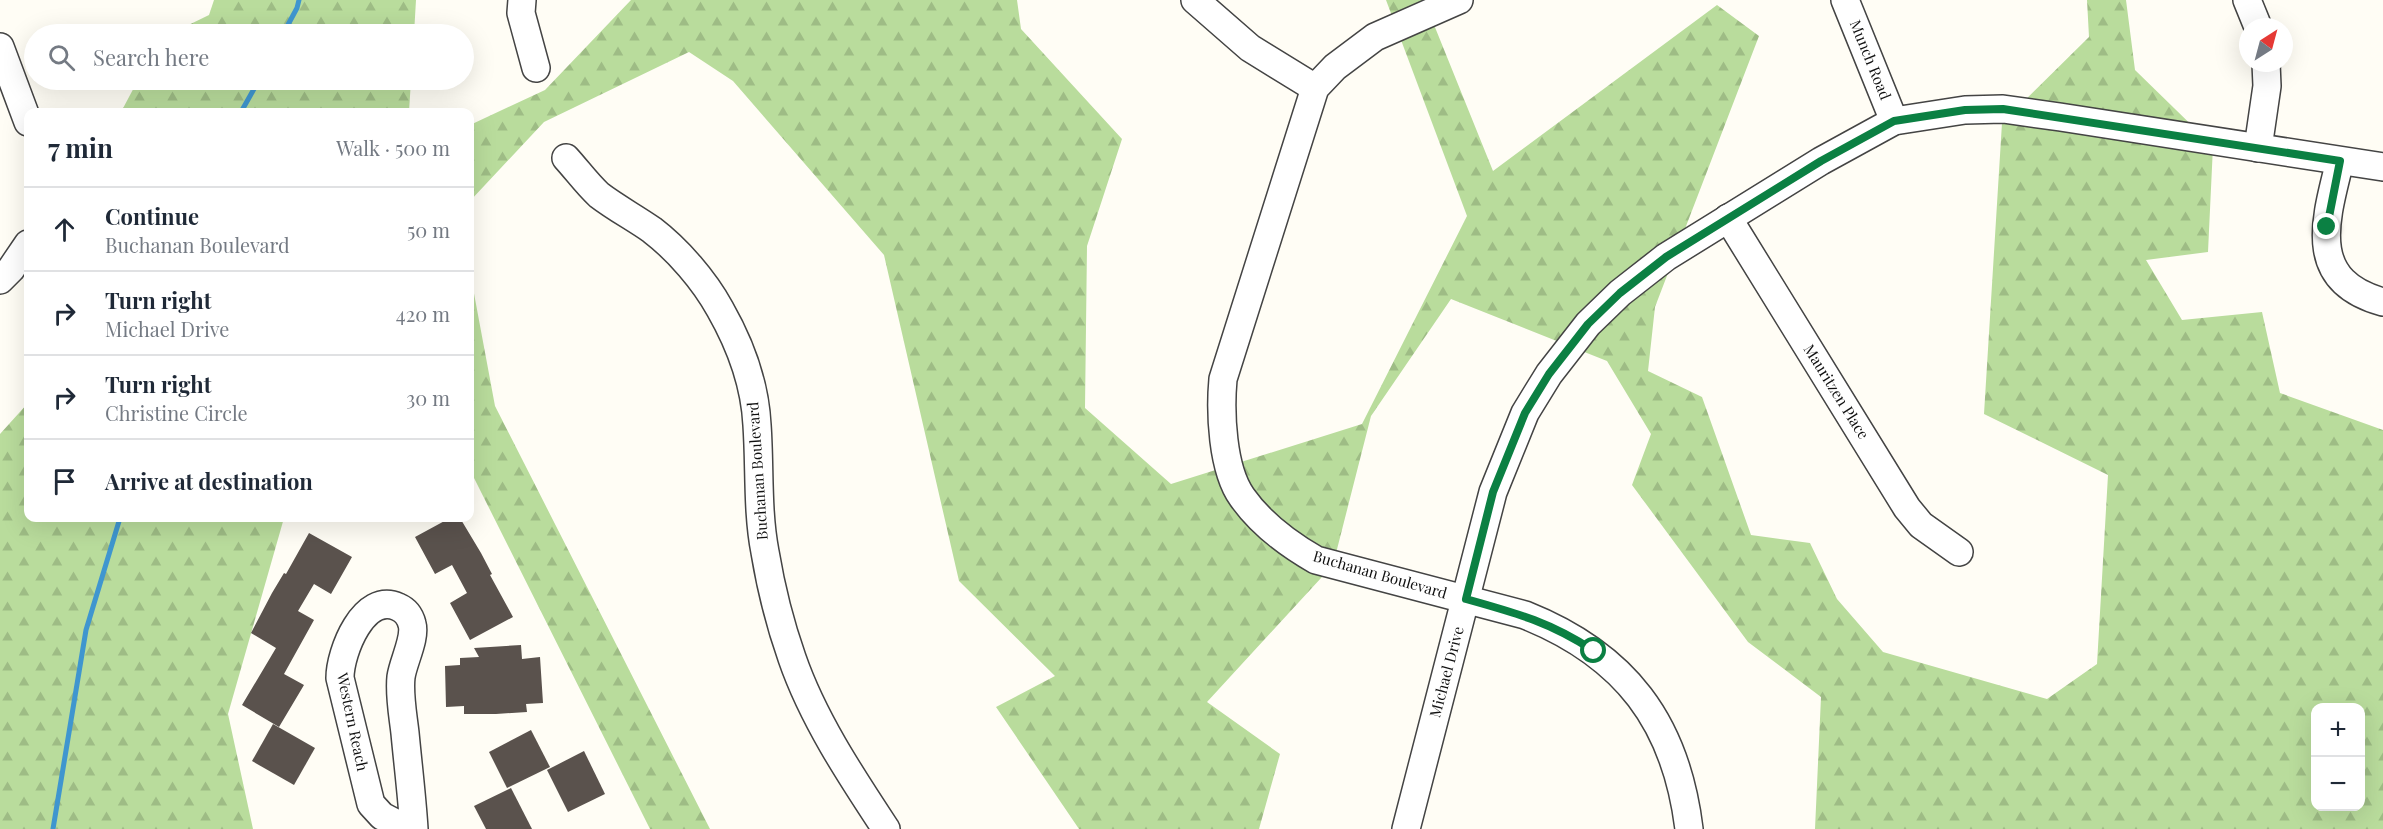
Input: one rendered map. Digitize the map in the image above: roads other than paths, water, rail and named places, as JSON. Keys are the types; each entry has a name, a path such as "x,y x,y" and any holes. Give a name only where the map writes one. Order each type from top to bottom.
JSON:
{"street":[{"path":"522,0 521,13 536,68"},
{"path":"1196,0 1250,48 1315,88"},
{"name":"Buchanan Boulevard","path":"1460,0 1375,37 1335,67 1315,88 1224,380 1221,424 1232,473 1240,496 1266,524 1297,549 1316,560 1525,615 1556,628 1594,651 1621,675 1647,706 1670,747 1682,785 1689,829"},
{"name":"Munch Road","path":"1845,0 1894,121"},
{"path":"2247,0 2254,18"},
{"path":"0,47 24,111"},
{"path":"2258,148 2267,86 2266,72"},
{"name":"Michael Drive","path":"1406,829 1501,470 1525,413 1549,374 1588,324 1620,293 1666,257 1821,161 1894,121 1965,110 2003,109 2383,167"},
{"name":"Buchanan Boulevard","path":"566,158 600,195 653,231 674,250 705,286 726,321 743,359 753,393 757,423 760,512 764,550 792,658 814,709 886,829"},
{"path":"2340,161 2327,227 2328,254 2341,280 2353,292 2383,302"},
{"name":"Mauritzen Place","path":"1728,218 1907,508 1921,525 1959,552"},
{"path":"0,280 24,250"},
{"name":"Western Reach","path":"407,829 382,816 370,804 340,678 340,666 350,638 369,611 380,604 390,604 400,608 412,621 413,629 401,677 414,829"}],"waterway":[{"path":"288,24 299,0"},
{"path":"243,108 253,90"},
{"path":"53,829 86,630 119,522"}]}
